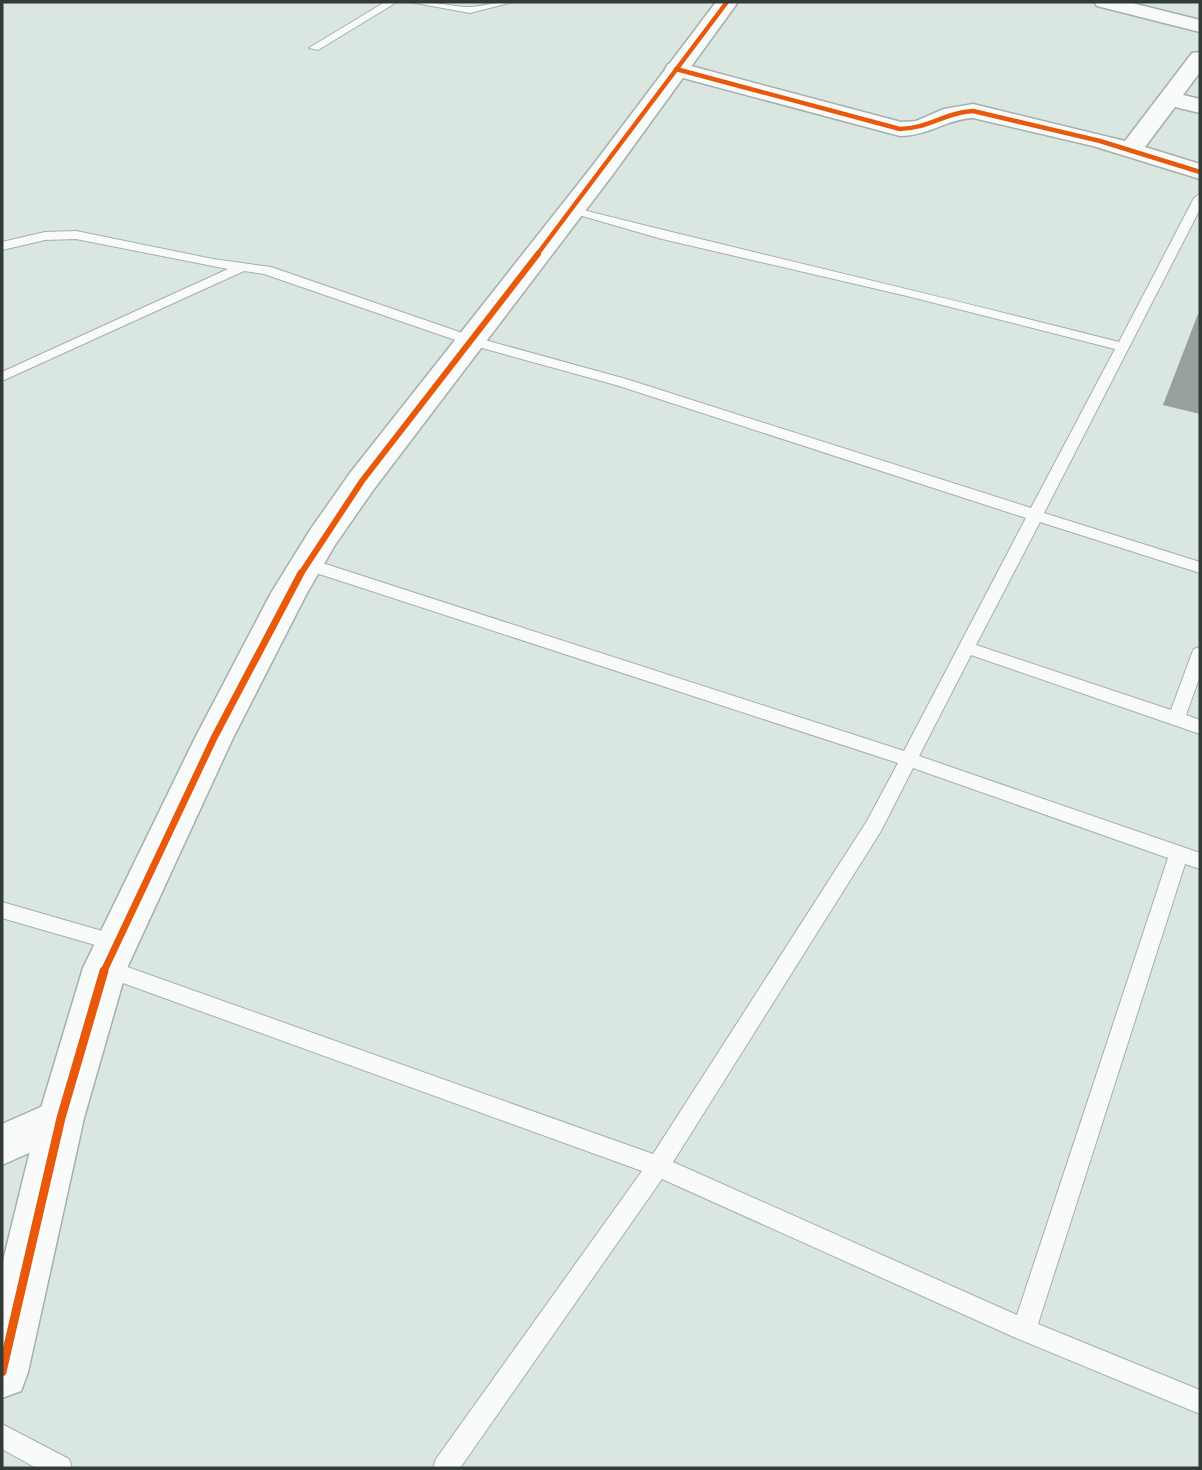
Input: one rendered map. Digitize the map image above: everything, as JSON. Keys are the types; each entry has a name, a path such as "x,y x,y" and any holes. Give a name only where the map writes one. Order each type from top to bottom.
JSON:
{"street":[{"path":"2,1372 61,1118 111,955 214,738 307,564 362,481 571,211 727,2"},
{"path":"1104,2 1200,26"},
{"path":"1129,151 1200,58"},
{"path":"676,69 900,129 926,128 947,113 958,110 973,111 1200,172"},
{"path":"1169,99 1200,106"},
{"path":"2,1146 61,1118"}],"lane":[{"path":"314,48 392,2"},
{"path":"415,2 470,10 508,2"},
{"path":"445,1468 658,1166 874,826 1200,198"},
{"path":"571,211 1124,347"},
{"path":"2,246 45,236 76,235 266,270 470,340 621,382 1200,568"},
{"path":"2,377 242,267"},
{"path":"307,564 909,760 1200,861"},
{"path":"968,648 1200,727"},
{"path":"1176,719 1200,653"},
{"path":"1024,1329 1179,854"},
{"path":"2,910 111,955 658,1166 1024,1329 1200,1402"},
{"path":"2,1436 60,1468"}],"building":[{"path":"1198,314 1200,315 1200,414 1163,405"}],"cycle path":[{"path":"2,1372 61,1118 105,968 214,738 289,593 322,538 362,481 602,171 727,2"},
{"path":"676,69 900,129 922,127 952,113 973,111 1100,141 1200,172"}]}
